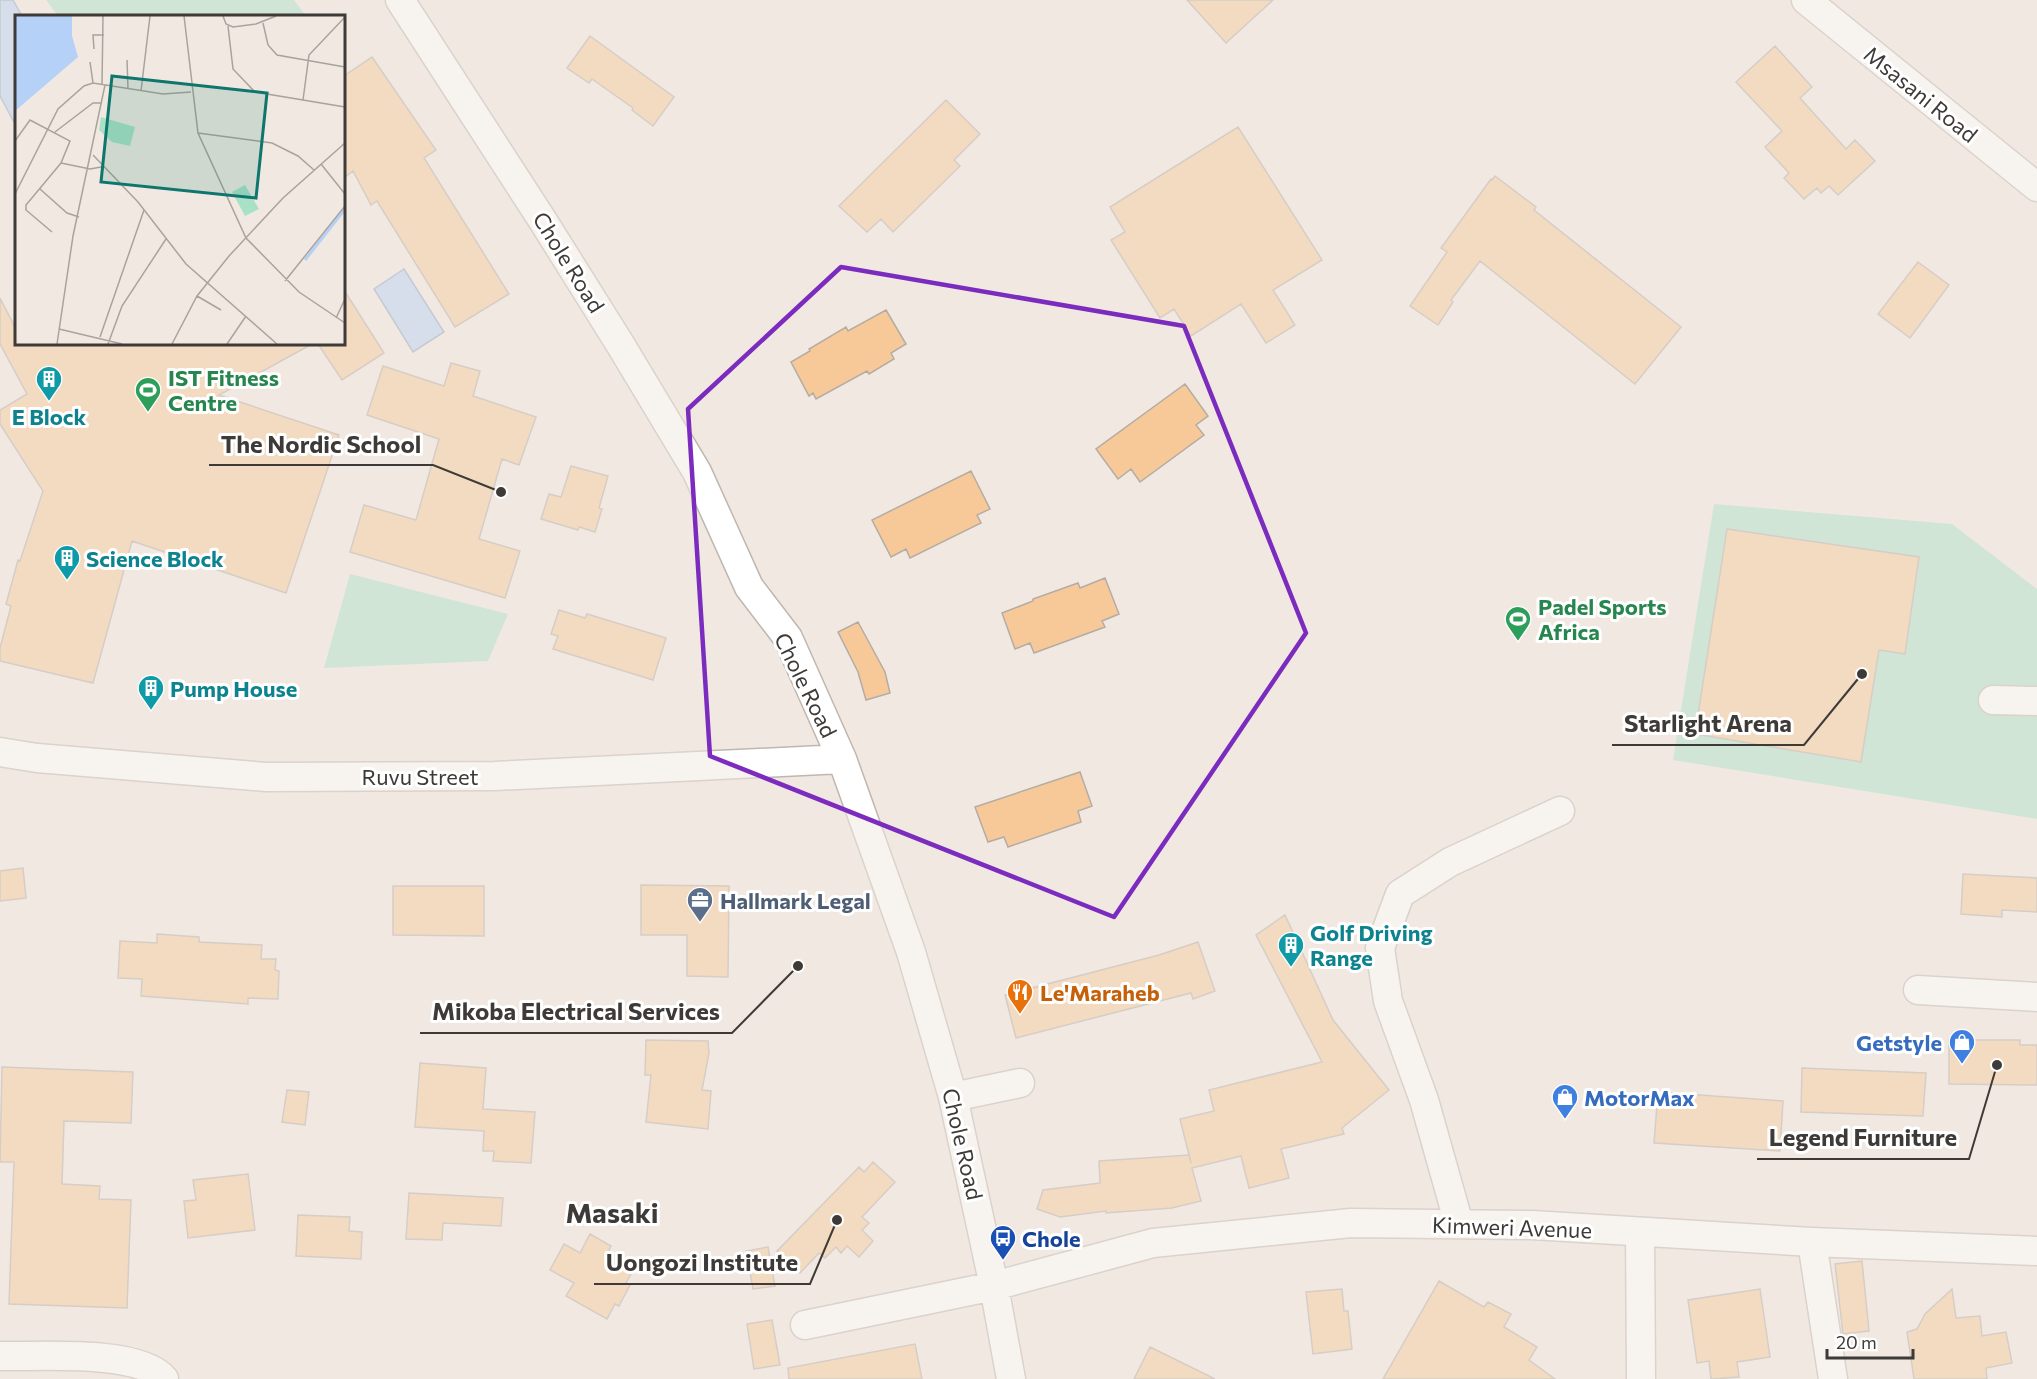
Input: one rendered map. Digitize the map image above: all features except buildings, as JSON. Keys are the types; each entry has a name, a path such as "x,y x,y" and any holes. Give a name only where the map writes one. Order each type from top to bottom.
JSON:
{"street":[{"name":"Chole Road","path":"400,0 555,240 697,472 749,587 788,638 842,759 911,952 953,1097 994,1287 1011,1379"},
{"name":"Msasani Road","path":"1806,0 2036,185"},
{"path":"1993,700 2037,701"},
{"name":"Ruvu Street","path":"0,752 37,758 266,777 495,776 842,759"},
{"path":"1459,1224 1424,1100 1388,1001 1380,948 1400,894 1450,862 1560,811"},
{"path":"1918,990 2037,997"},
{"path":"953,1097 1020,1083"},
{"name":"Kimweri Avenue","path":"805,1325 994,1287 1154,1243 1350,1223 1532,1225 1812,1242 2037,1251"},
{"path":"1640,1232 1641,1379"},
{"path":"1812,1242 1833,1379"},
{"path":"0,1356 116,1358 157,1370 164,1379"}],"highlighted area":[{"path":"841,267 1184,326 1306,633 1114,917 710,756 688,409"}],"green space":[{"path":"46,0 294,0 305,15 57,15"},
{"path":"1714,504 1952,524 2037,589 2037,819 1673,760"},
{"path":"350,574 508,614 488,661 324,668"}],"water":[{"path":"0,0 13,0 21,15 15,15 15,124 0,96"},
{"path":"404,269 444,332 413,352 374,289"}],"place":[{"name":"E Block","path":"49,402"},
{"name":"IST Fitness Centre","path":"148,413"},
{"name":"The Nordic School","path":"501,492"},
{"name":"Science Block","path":"67,581"},
{"name":"Padel Sports Africa","path":"1518,642"},
{"name":"Starlight Arena","path":"1862,674"},
{"name":"Pump House","path":"151,711"},
{"name":"Hallmark Legal","path":"700,923"},
{"name":"Mikoba Electrical Services","path":"798,966"},
{"name":"Golf Driving Range","path":"1291,968"},
{"name":"Le'Maraheb","path":"1020,1015"},
{"name":"Getstyle","path":"1962,1065"},
{"name":"Legend Furniture","path":"1997,1065"},
{"name":"MotorMax","path":"1565,1120"},
{"name":"Uongozi Institute","path":"837,1220"},
{"name":"Chole","path":"1003,1261"}],"district":[{"name":"Masaki","path":"612,1212"}]}
